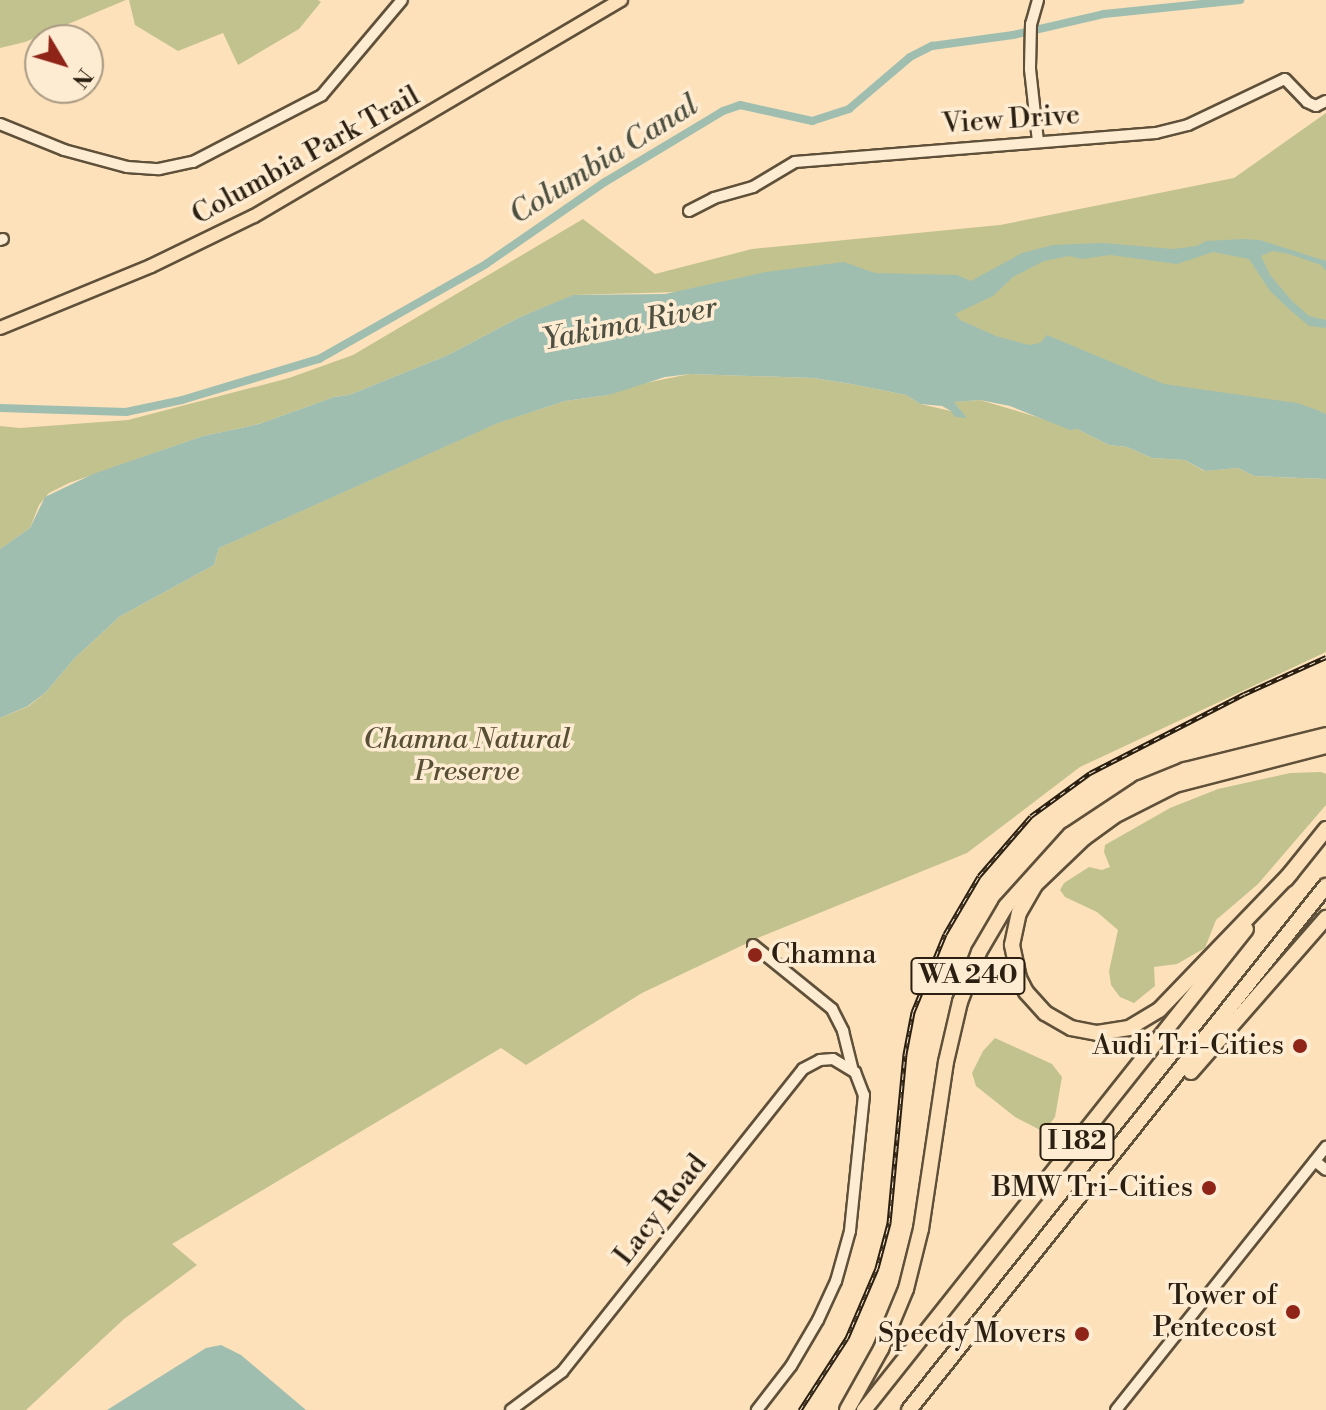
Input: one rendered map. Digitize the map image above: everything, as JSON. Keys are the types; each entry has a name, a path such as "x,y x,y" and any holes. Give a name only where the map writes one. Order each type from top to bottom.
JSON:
{"highway":[{"name":"WA 240","path":"847,1410 881,1349 906,1289 921,1229 946,1062 960,1002 979,952 1006,906 1070,835 1141,788 1213,762 1326,735"},
{"path":"1291,873 1159,1010 1129,1028 1097,1033 1071,1028 1045,1013 1019,978 1012,945 1019,913 1035,885 1084,838 1114,816 1175,785 1326,746"},
{"name":"I 182","path":"864,1410 1326,829"},
{"name":"I 182","path":"909,1410 1326,886"},
{"path":"1089,1186 1326,918"}],"main road":[{"name":"Columbia Park Trail","path":"0,328 151,266 254,216 621,0"}],"street":[{"path":"0,124 64,150 127,167 159,169 193,162 322,95 402,0"},
{"path":"1038,0 1031,29 1031,93 1038,141"},
{"name":"View Drive","path":"689,211 714,198 753,187 795,162 1172,130 1285,79 1307,102 1316,106 1326,101"},
{"path":"753,945 832,1009 843,1031 864,1101 854,1209 844,1254 811,1334 757,1410"},
{"name":"Lacy Road","path":"511,1410 562,1372 803,1069 827,1059 852,1068"},
{"path":"1116,1410 1326,1147"},
{"path":"1315,1161 1326,1170"}],"green space":[{"path":"0,0 126,0 68,24 24,24 24,42 0,48"},
{"path":"129,0 321,2 299,29 238,65 223,33 178,51 135,25"},
{"path":"1326,113 1326,417 678,292 574,295 520,317 448,355 349,395 334,397 259,424 203,436 69,483 49,493 39,505 30,528 0,549 0,426 20,428 128,420 289,378 353,355 583,219 655,274 752,249 1000,225 1234,178"},
{"name":"Chamna Natural Preserve","path":"690,374 813,378 906,395 920,404 951,411 960,409 953,402 980,400 1077,429 1109,445 1127,447 1152,458 1185,460 1204,471 1238,468 1254,476 1326,479 1326,652 1080,767 967,853 760,937 642,993 526,1065 501,1048 172,1244 197,1265 124,1319 26,1410 0,1410 0,718 29,706 46,692 74,659 119,617 214,565 219,548 497,423 565,401 609,395 630,386"},
{"path":"1290,773 1326,774 1326,805 1258,884 1216,920 1205,948 1177,964 1154,967 1155,986 1134,1003 1120,997 1111,985 1109,971 1118,930 1097,912 1065,897 1060,890 1064,883 1089,867 1102,870 1110,867 1104,852 1105,845 1170,808 1218,789"},
{"path":"995,1038 1052,1064 1062,1077 1055,1117 1044,1132 1015,1117 976,1086 972,1073 983,1051"}],"water":[{"name":"Yakima River","path":"1260,240 1326,261 1326,271 1321,265 1289,254 1272,251 1261,256 1270,275 1292,301 1309,316 1326,320 1326,328 1309,326 1289,309 1270,291 1249,259 1213,252 1177,264 1110,255 1082,259 1069,256 1044,261 1013,277 993,296 955,314 960,320 996,336 1029,345 1040,343 1047,335 1164,384 1297,403 1326,414 1326,479 1254,476 1238,468 1205,471 1185,460 1152,458 1127,447 1109,445 1077,429 1070,430 1010,406 980,400 954,402 967,418 955,417 942,406 920,404 906,395 813,378 690,374 665,377 609,395 565,401 498,423 219,548 214,565 119,617 74,659 46,692 28,706 0,718 0,549 30,528 45,497 93,474 203,436 259,424 334,397 349,395 448,355 520,317 573,295 665,294 766,272 844,262 875,273 957,275 971,281 1022,253 1053,245 1103,243 1173,249 1197,246 1206,241"},
{"path":"221,1345 241,1355 306,1410 107,1410 206,1348"}],"waterway":[{"name":"Columbia Canal","path":"0,408 126,412 182,400 319,359 486,264 605,182 723,111 740,105 812,121 849,109 910,57 932,46 1013,35 1104,14 1240,0"}],"railway":[{"path":"800,1410 847,1338 877,1268 889,1223 905,1054 913,1012 945,934 979,876 1031,816 1090,773 1244,694 1326,657"}],"place":[{"name":"Chamna","path":"755,955"},
{"name":"Audi Tri-Cities","path":"1300,1046"},
{"name":"BMW Tri-Cities","path":"1209,1188"},
{"name":"Tower of Pentecost","path":"1293,1312"},
{"name":"Speedy Movers","path":"1082,1334"}]}
